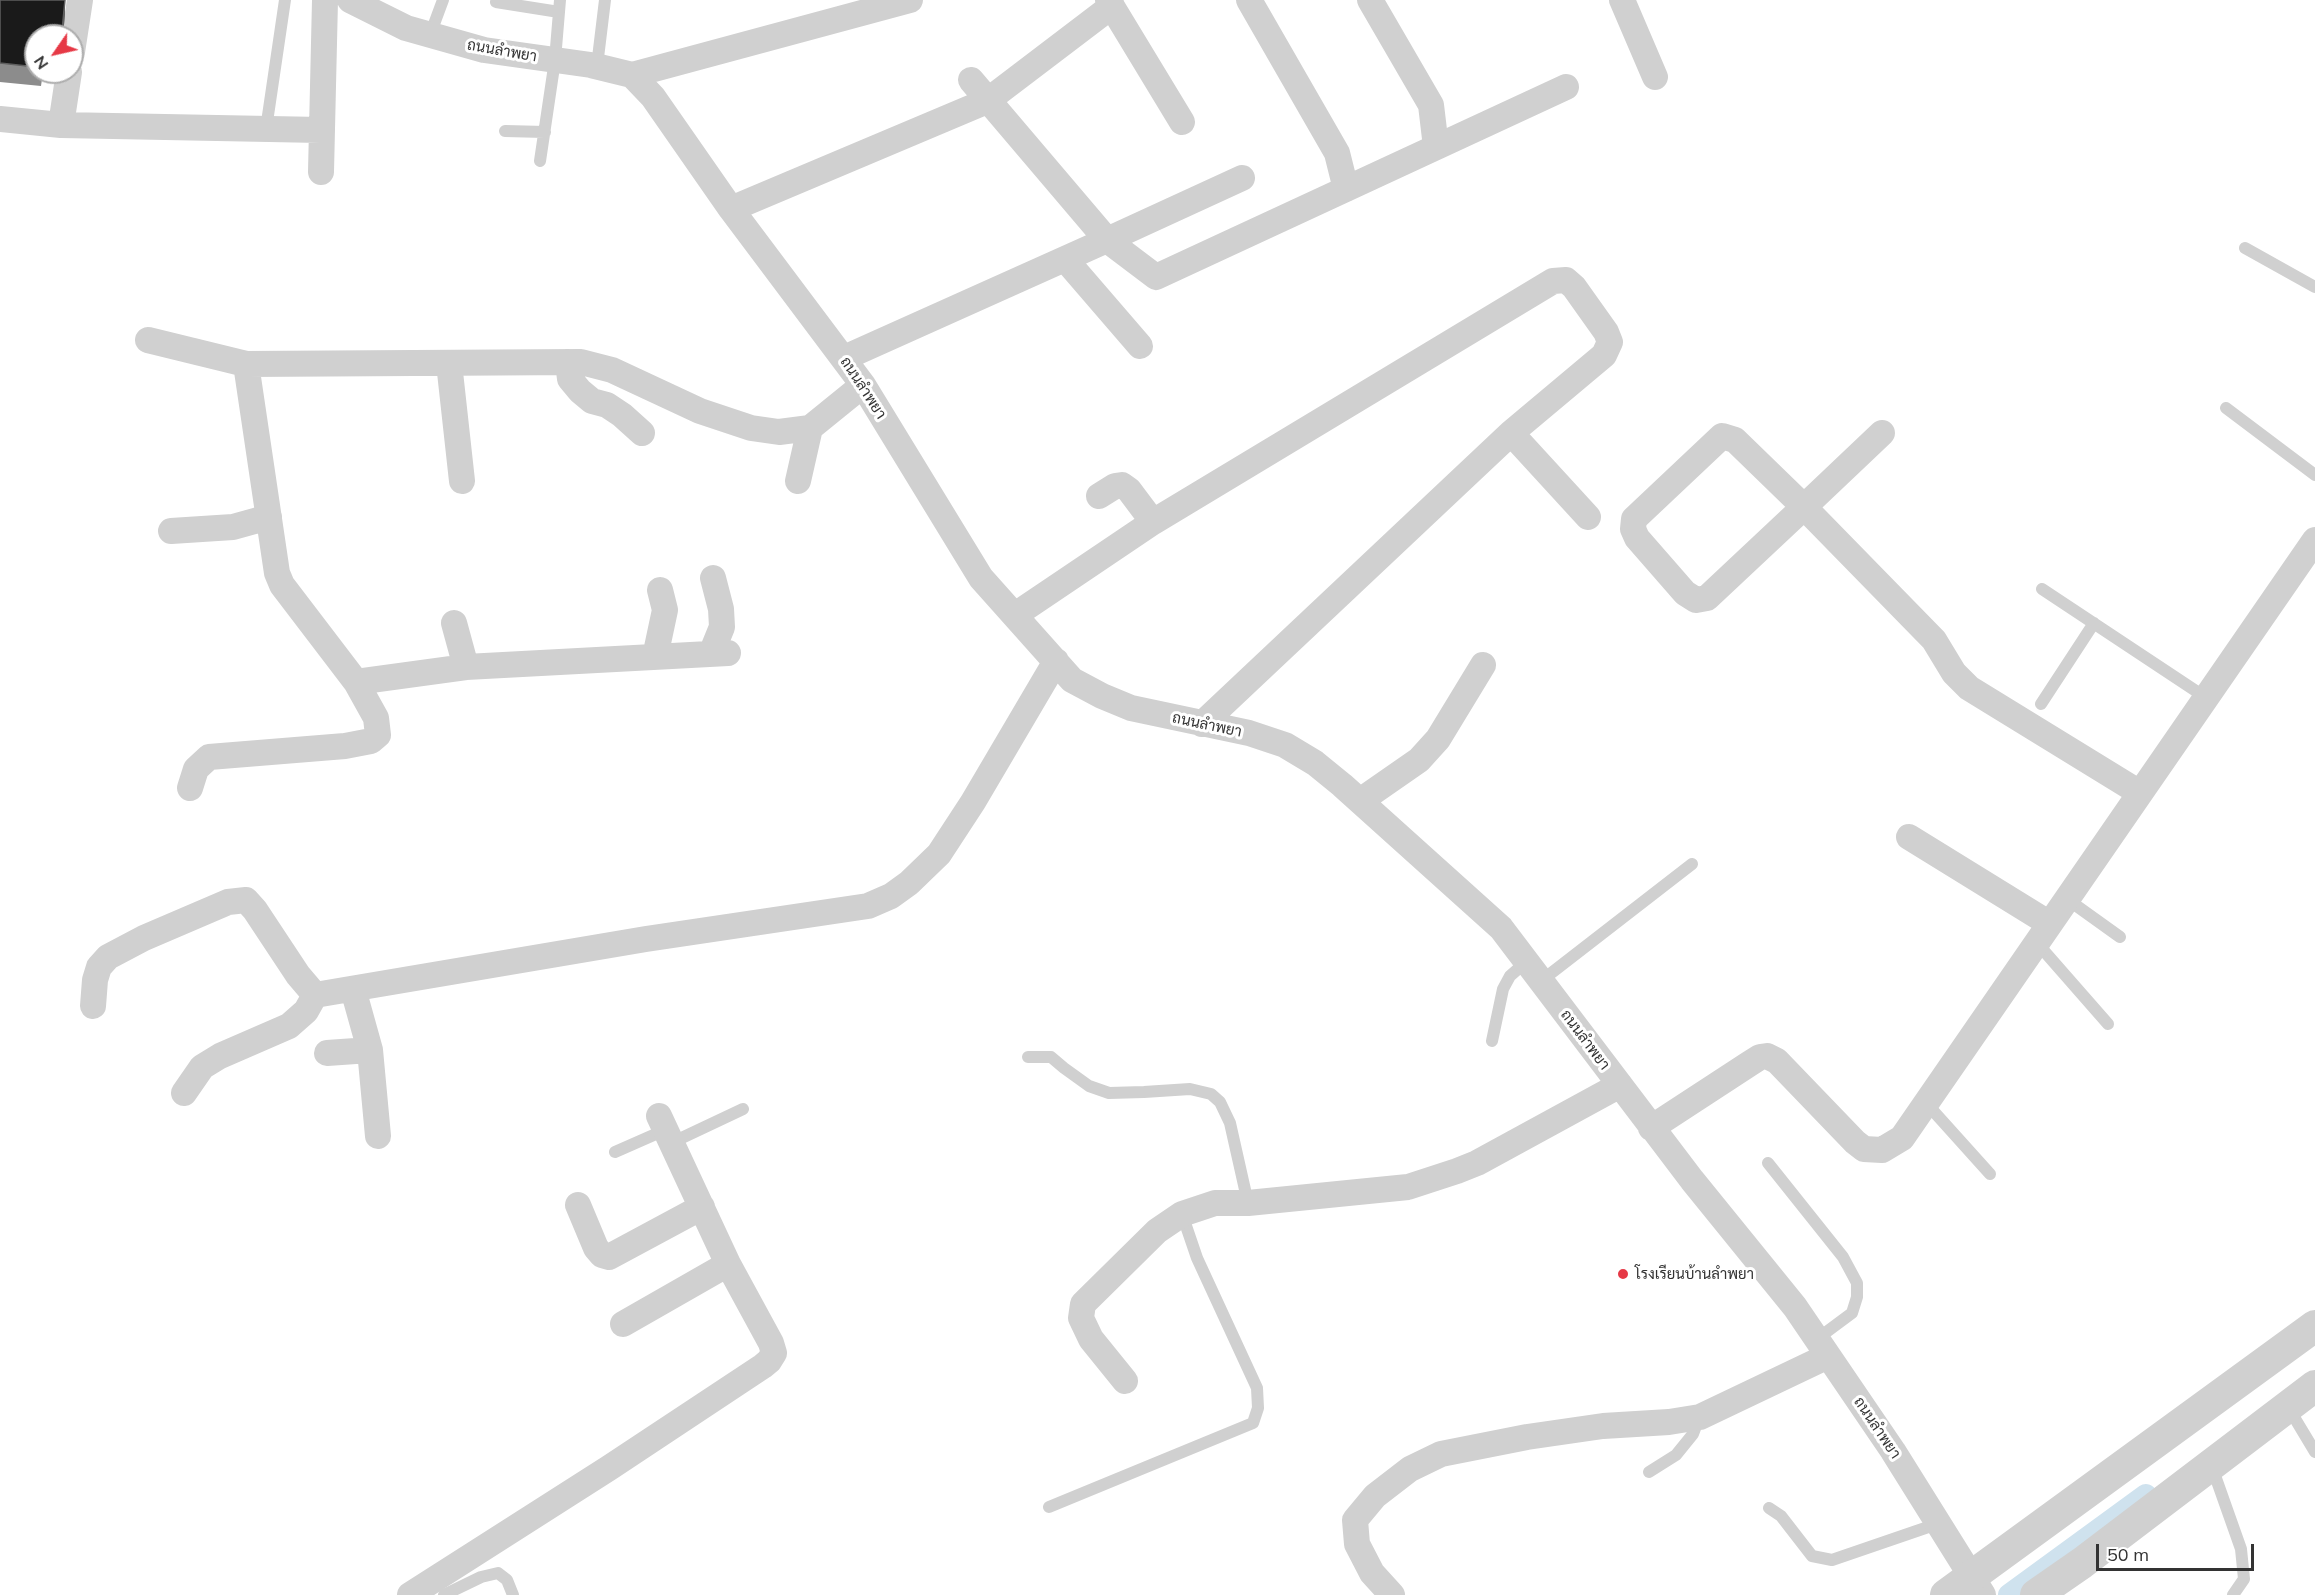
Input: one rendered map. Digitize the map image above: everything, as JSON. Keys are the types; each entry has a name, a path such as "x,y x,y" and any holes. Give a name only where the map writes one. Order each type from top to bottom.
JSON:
{"street":[{"path":"76,24 80,0"},
{"path":"321,172 324,0"},
{"name":"ถนนลำพยา","path":"350,0 406,28 484,51 597,66 632,75 653,97 731,209 863,385 981,578 1072,680 1131,708 1249,734 1285,745 1315,763 1360,801 1501,928 1651,1128 1795,1307 1893,1451 1978,1586"},
{"path":"632,75 910,0"},
{"path":"1249,0 1337,153 1346,189"},
{"path":"1370,0 1431,105 1437,147"},
{"path":"1622,0 1655,77"},
{"path":"731,209 987,101 1110,3 1182,122"},
{"path":"971,80 1107,240 1156,278 1566,87"},
{"path":"62,125 67,84"},
{"path":"0,119 62,125 321,130"},
{"path":"844,358 1242,178"},
{"path":"1065,259 1140,346"},
{"path":"1015,615 1152,522 1553,281 1566,280 1575,287 1606,332 1610,342 1604,355 1512,433 1202,724"},
{"path":"148,340 246,364 568,362 592,364 612,370 700,411 751,428 779,432 810,428 863,385"},
{"path":"568,362 570,379 580,392 592,401 607,405 642,433"},
{"path":"449,363 462,481"},
{"path":"190,788 196,769 209,757 345,746 371,741 378,735 376,718 356,682 282,585 277,573 246,364"},
{"path":"798,480 810,428"},
{"path":"1512,433 1588,517"},
{"path":"1882,433 1804,507 1707,598 1696,600 1685,593 1637,538 1633,529 1634,519 1722,436 1735,440 1804,507 1934,640 1954,673 1970,688 2140,793"},
{"path":"1099,496 1115,486 1122,485 1129,490 1152,522"},
{"path":"171,531 232,527 269,517"},
{"path":"1651,1128 1760,1057 1767,1056 1778,1061 1864,1149 1876,1151 1893,1145 1902,1138 2315,540"},
{"path":"356,682 466,667 719,653 723,627 713,578"},
{"path":"655,657 665,610 660,590"},
{"path":"453,623 466,667"},
{"path":"315,995 646,939 868,906 891,897 939,854 973,802 1056,661"},
{"path":"1360,801 1419,760 1432,746 1483,665"},
{"path":"1909,837 2043,933"},
{"path":"93,1006 99,967 108,957 144,938 228,902 246,900 298,975 315,995"},
{"path":"353,989 370,1050 378,1136"},
{"path":"184,1093 202,1067 220,1056 289,1026 306,1011 315,995"},
{"path":"327,1053 370,1050"},
{"path":"1125,1381 1091,1339 1081,1318 1083,1304 1158,1231 1182,1214 1215,1203 1248,1203 1408,1187 1477,1163 1620,1085"},
{"path":"410,1595 599,1474 769,1361 774,1353 771,1343 728,1264 665,1130"},
{"path":"578,1205 596,1248 602,1255 609,1257 702,1207"},
{"path":"623,1324 728,1264"},
{"path":"1946,1595 1978,1586 2315,1326"},
{"path":"1392,1595 1372,1573 1357,1544 1355,1520 1375,1496 1410,1469 1441,1454 1527,1437 1603,1426 1668,1422 1700,1417 1823,1348"},
{"path":"2036,1595 2082,1563 2315,1386"}],"lane":[{"path":"266,129 285,0"},
{"path":"430,35 443,0"},
{"path":"497,0 496,2 560,6 555,60 540,161"},
{"path":"597,66 605,0"},
{"path":"505,130 545,132"},
{"path":"2245,248 2315,287"},
{"path":"2226,408 2315,475"},
{"path":"2042,589 2205,697"},
{"path":"2041,704 2094,623"},
{"path":"1492,1041 1503,989 1510,976 1534,972 1692,864"},
{"path":"2067,899 2120,937"},
{"path":"2043,933 2109,1024"},
{"path":"1028,1057 1052,1057 1089,1086 1109,1093 1190,1089 1211,1094 1220,1102 1230,1123 1248,1203"},
{"path":"1927,1104 1990,1174"},
{"path":"615,1152 665,1130 743,1109"},
{"path":"1768,1162 1844,1257 1857,1283 1857,1297 1852,1313 1823,1348"},
{"path":"1049,1507 1252,1423 1258,1408 1257,1388 1197,1258 1182,1214"},
{"path":"2288,1407 2315,1452"},
{"path":"1649,1472 1676,1455 1693,1434 1700,1417"},
{"path":"2211,1466 2241,1549 2244,1579 2233,1595"},
{"path":"1769,1509 1781,1516 1812,1556 1833,1560 1937,1524"},
{"path":"444,1595 481,1577 498,1573 507,1580 513,1595"}],"building":[{"path":"0,0 65,0 63,24 24,24 24,66 0,63"}],"waterway":[{"path":"2009,1595 2146,1495"}],"place":[{"name":"โรงเรียนบ้านลำพยา","path":"1623,1274"}]}
